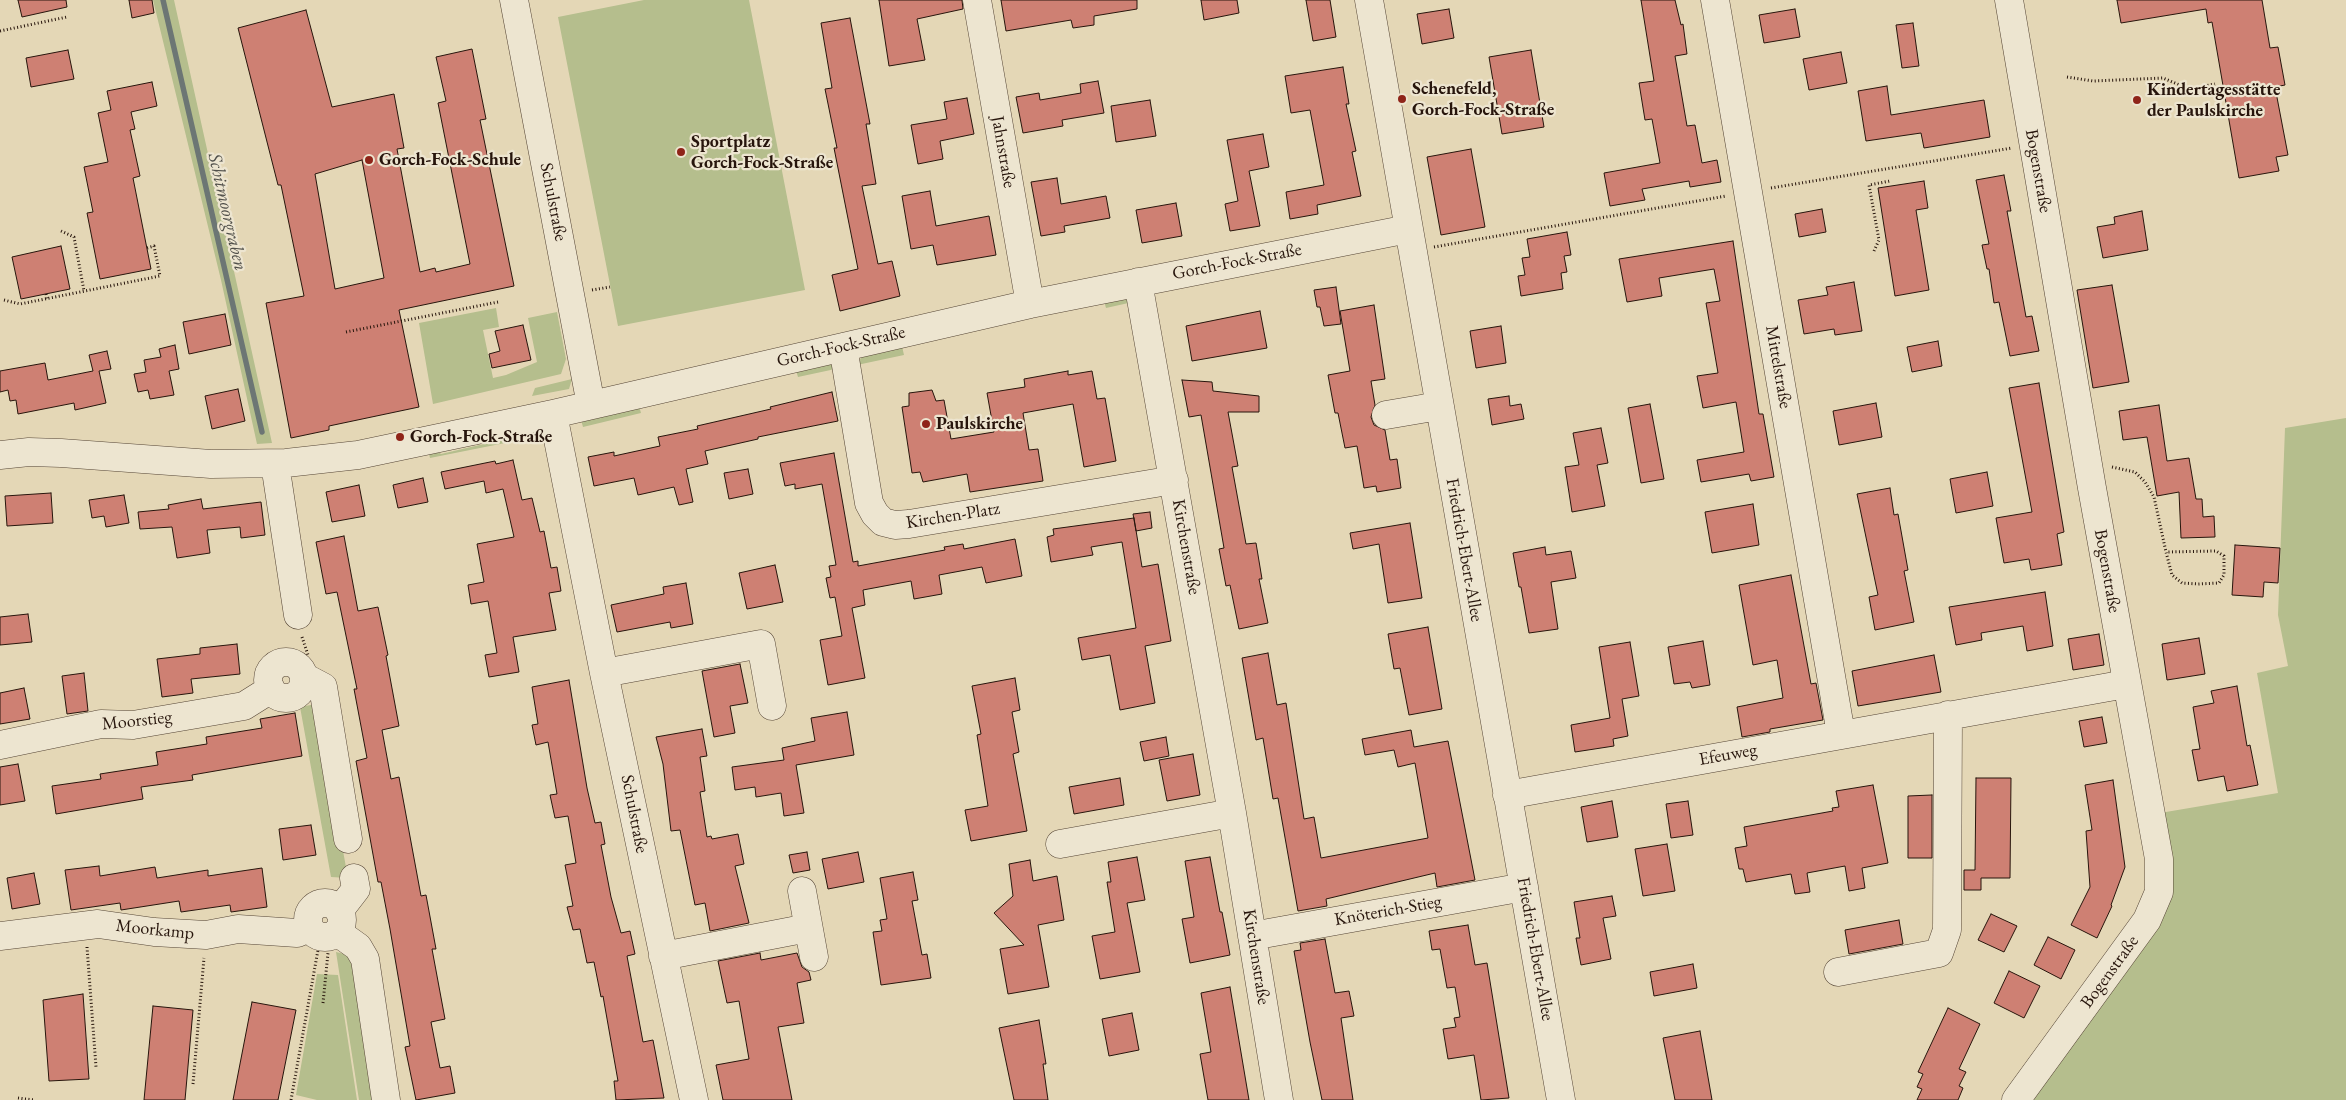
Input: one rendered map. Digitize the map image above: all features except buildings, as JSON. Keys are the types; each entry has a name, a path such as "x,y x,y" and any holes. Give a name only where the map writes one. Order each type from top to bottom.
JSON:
{"street":[{"name":"Schulstraße","path":"514,0 592,405"},
{"name":"Jahnstraße","path":"978,0 1030,304"},
{"name":"Friedrich-Ebert-Allee","path":"1369,0 1561,1100"},
{"name":"Mittelstraße","path":"1715,0 1841,734"},
{"name":"Bogenstraße","path":"2009,0 2126,684 2159,859 2159,892 2147,920 2016,1100"},
{"name":"Gorch-Fock-Straße","path":"0,455 29,452 211,464 275,464 308,462 402,447 1030,304 1408,229"},
{"name":"Kirchenstraße","path":"1138,282 1232,813 1278,1100"},
{"name":"Kirchen-Platz","path":"843,347 869,503 875,514 883,522 895,526 909,524 1174,480"},
{"path":"1386,415 1439,406"},
{"name":"Schulstraße","path":"553,414 604,673 694,1100"},
{"path":"275,464 298,615"},
{"path":"604,673 761,644 772,706"},
{"path":"304,677 323,687 348,840"},
{"name":"Moorstieg","path":"0,745 101,724 133,725 244,706 271,689 280,697 292,697 302,689 304,677"},
{"name":"Efeuweg","path":"1507,795 2126,684"},
{"path":"1838,972 1939,953 1947,930 1948,715"},
{"path":"1060,844 1232,813"},
{"path":"354,878 356,889 327,929 358,947 365,959 386,1100"},
{"name":"Knöterich-Stieg","path":"1252,936 1524,887"},
{"path":"802,891 814,958"},
{"name":"Moorkamp","path":"0,936 85,924 154,932 206,935 238,929 297,933 327,929"},
{"path":"663,956 808,928"}],"path":[{"path":"0,31 67,18"},
{"path":"2067,77 2093,81 2163,78 2189,89 2215,84"},
{"path":"1767,189 2015,147"},
{"path":"1874,251 1879,240 1869,185 1890,181"},
{"path":"1428,248 1732,195"},
{"path":"60,231 74,236 84,291"},
{"path":"4,300 20,304 160,276 154,246 147,248"},
{"path":"46,294 47,299"},
{"path":"346,332 498,302"},
{"path":"2089,470 2108,467 2122,468 2135,472 2145,482 2154,497 2166,552 2172,575 2182,583 2219,583 2224,575 2224,556 2216,551 2166,552"},
{"path":"298,615 303,646 308,656 304,677"},
{"path":"85,924 96,1067"},
{"path":"324,1003 327,929"},
{"path":"291,1100 327,929"},
{"path":"192,1084 206,935"},
{"path":"18,1098 34,1100"}],"green space":[{"path":"153,0 174,0 272,443 257,444 221,280"},
{"name":"Sportplatz Gorch-Fock-Straße","path":"644,0 749,0 805,290 618,326 558,17"},
{"path":"1102,294 1121,294 1133,302 1106,308"},
{"path":"496,308 499,327 483,330 493,378 506,375 537,362 528,318 557,312 566,359 561,374 433,404 419,323"},
{"path":"901,342 904,355 857,365 862,356"},
{"path":"826,360 840,368 798,377 795,367"},
{"path":"572,379 569,389 532,396 535,388"},
{"path":"638,402 641,413 583,427 580,416"},
{"path":"2346,418 2346,1100 2032,1100 2158,923 2160,813 2278,793 2257,673 2288,666 2278,615 2285,428"},
{"path":"528,425 530,438 430,458 428,450 435,449 441,454 518,436 522,426"},
{"path":"316,704 348,878 331,877 300,707"},
{"path":"336,952 353,956 378,1100 359,1100"},
{"path":"317,974 338,975 357,1100 317,1100 296,1095"}],"waterway":[{"name":"Schitmoorgraben","path":"163,0 262,432"}],"place":[{"name":"Schenefeld, Gorch-Fock-Straße","path":"1402,99"},
{"name":"Kindertagesstätte der Paulskirche","path":"2137,100"},
{"name":"Sportplatz Gorch-Fock-Straße","path":"681,152"},
{"name":"Gorch-Fock-Schule","path":"369,160"},
{"name":"Paulskirche","path":"926,424"},
{"name":"Gorch-Fock-Straße","path":"400,437"}]}
